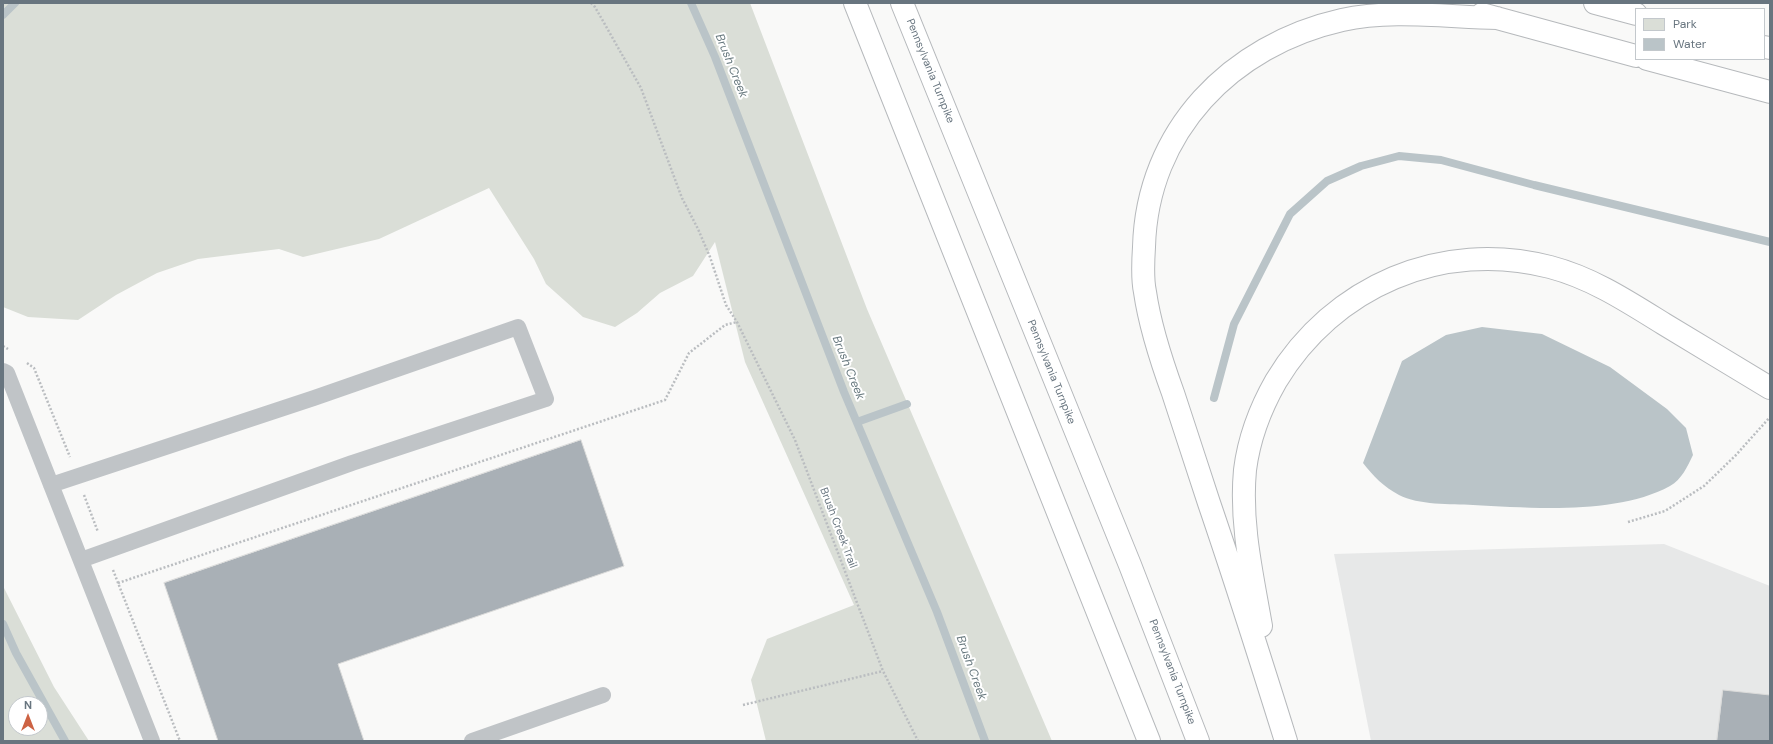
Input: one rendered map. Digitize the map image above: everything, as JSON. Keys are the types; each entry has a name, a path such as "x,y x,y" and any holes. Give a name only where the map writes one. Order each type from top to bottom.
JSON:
{"highway":[{"path":"855,3 1149,741"},
{"name":"Pennsylvania Turnpike","path":"902,3 1130,565 1198,741"},
{"path":"1444,3 1635,56"},
{"path":"1595,3 1635,14"},
{"path":"1286,741 1209,502 1155,342 1144,290 1144,232 1150,198 1160,166 1179,130 1199,102 1221,80 1245,62 1275,44 1309,29 1344,20 1384,16 1496,18"},
{"path":"1651,60 1770,92"},
{"path":"1275,706 1244,521 1245,475 1250,442 1257,418 1268,396 1295,353 1312,334 1352,300 1399,275 1424,267 1448,262 1474,259 1499,259 1548,267 1574,274 1618,295 1770,388"}],"lane":[{"path":"51,485 314,398 518,327 546,399 352,462 81,560"},
{"path":"3,371 7,373 152,741"},
{"path":"472,741 603,695"}],"path":[{"name":"Brush Creek Trail","path":"591,3 595,7 641,88 682,198 710,257 726,305 738,322 795,440 883,671 918,741"},
{"path":"118,583 665,400 689,353 725,325 738,322"},
{"path":"1628,522 1665,511 1704,486 1736,455 1770,417"},
{"path":"743,705 883,671"}],"shaded area":[{"path":"1664,544 1770,586 1770,741 1371,741 1334,554"}],"green space":[{"path":"3,3 750,3 867,309 1052,741 766,741 751,680 767,639 854,605 745,362 715,242 693,276 660,293 637,313 615,327 583,317 546,284 534,259 489,188 379,239 303,257 279,249 198,259 157,273 116,295 78,320 28,317 3,307"},
{"path":"3,586 54,687 89,741 3,741"}],"water":[{"path":"1482,327 1542,334 1610,367 1667,409 1686,428 1693,455 1681,476 1670,486 1649,495 1625,502 1574,508 1521,507 1415,501 1399,495 1388,488 1375,477 1363,463 1402,361 1446,335"}],"building":[{"path":"581,440 624,566 338,664 364,741 218,741 164,583"},
{"path":"1723,690 1770,695 1770,741 1717,741"}],"waterway":[{"path":"3,15 15,3"},
{"name":"Brush Creek","path":"691,3 715,57 844,392 937,612 985,741"},
{"path":"1214,398 1234,324 1290,214 1327,181 1361,166 1399,156 1441,160 1534,185 1770,242"},
{"path":"857,422 907,404"},
{"path":"3,624 16,653 65,741"}]}
